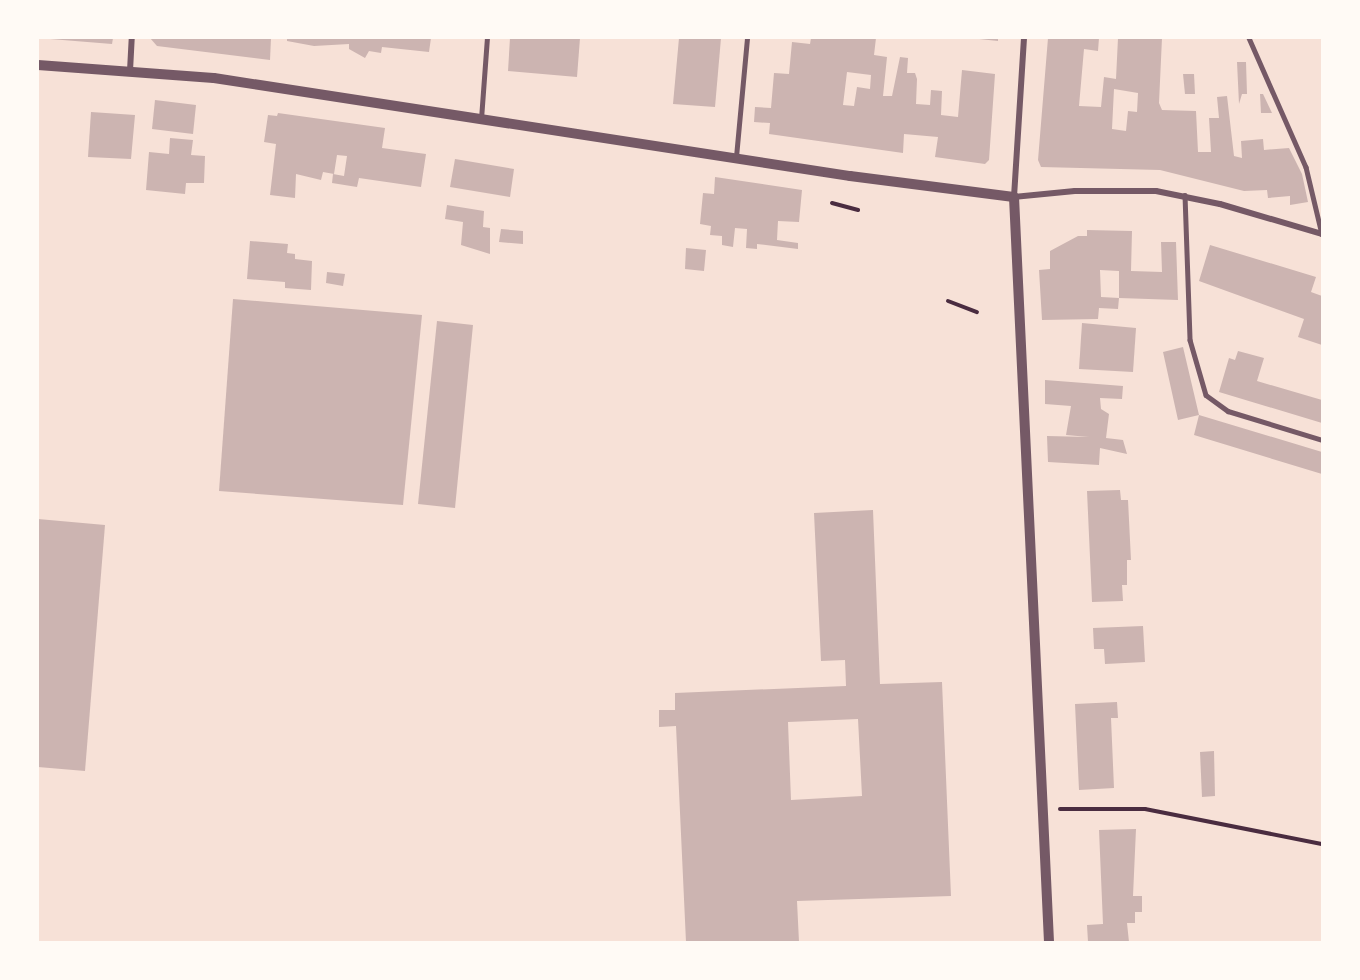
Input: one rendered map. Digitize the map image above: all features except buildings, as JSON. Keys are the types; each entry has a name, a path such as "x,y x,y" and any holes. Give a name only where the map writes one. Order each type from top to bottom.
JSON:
{"street":[{"path":"130,71 132,38"},
{"path":"1024,38 1014,197 1049,942"},
{"path":"38,65 214,78 736,159 1014,197 1086,190 1185,195 1322,234"}],"lane":[{"path":"481,119 486,38"},
{"path":"736,159 747,38"},
{"path":"1249,38 1306,167 1322,234"},
{"path":"1185,195 1187,310 1202,388 1212,402 1228,411 1323,440"}],"path":[{"path":"832,203 858,210"},
{"path":"948,302 977,312"},
{"path":"1042,810 1134,808 1323,844"}]}
